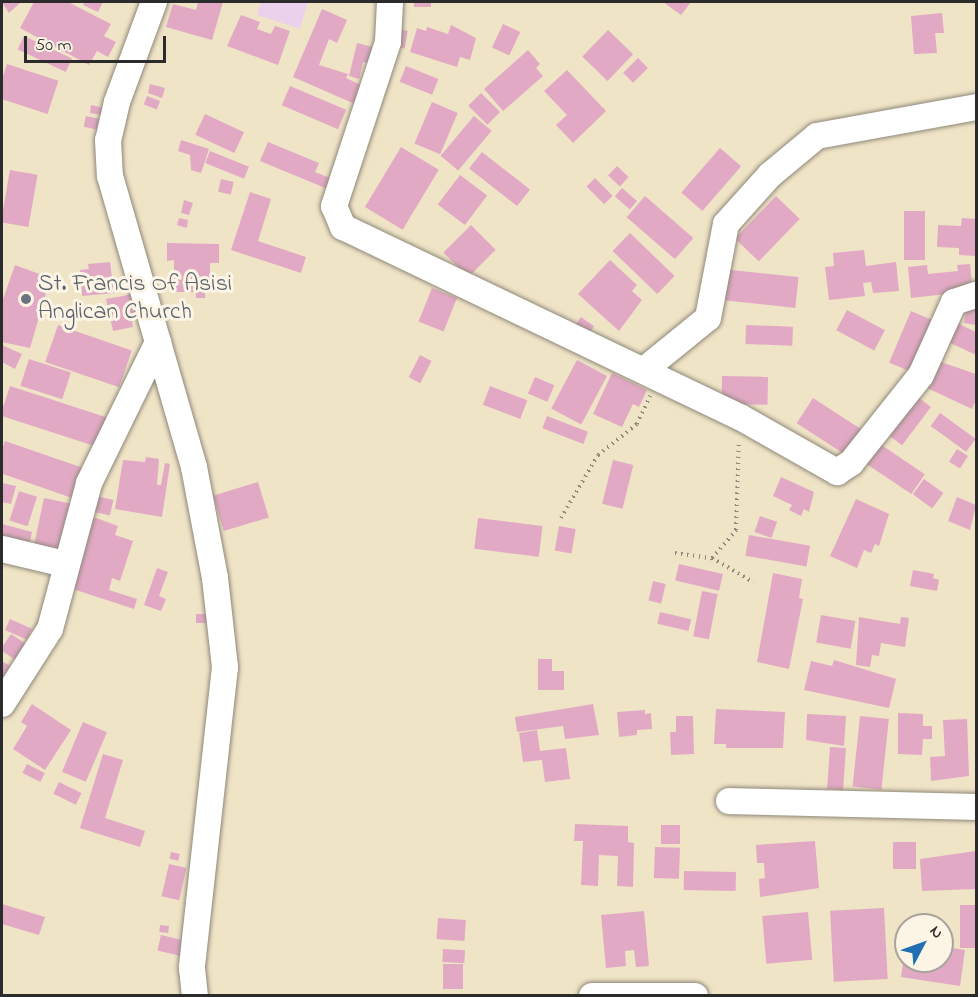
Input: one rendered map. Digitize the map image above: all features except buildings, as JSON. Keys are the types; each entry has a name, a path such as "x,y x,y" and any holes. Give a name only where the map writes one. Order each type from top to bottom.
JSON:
{"street":[{"path":"154,2 117,102 108,140 110,176 196,478 215,578 225,667 192,968 195,996"},
{"path":"390,2 388,42 334,206 344,227 740,417 837,472 851,463 921,375 954,302 976,295"},
{"path":"644,370 708,318 726,224 770,176 817,136 976,107"},
{"path":"2,704 50,629 65,564 89,483 158,342"},
{"path":"2,549 65,564"},
{"path":"729,801 976,807"},
{"path":"592,996 695,996"}],"path":[{"path":"561,518 598,455 637,424 653,391 644,370"},
{"path":"712,558 736,530 740,417"},
{"path":"675,553 712,558 753,582"}],"shaded area":[{"path":"261,2 308,2 300,29 257,15"}],"place":[{"name":"St. Francis Of Asisi Anglican Church","path":"26,299"}]}
